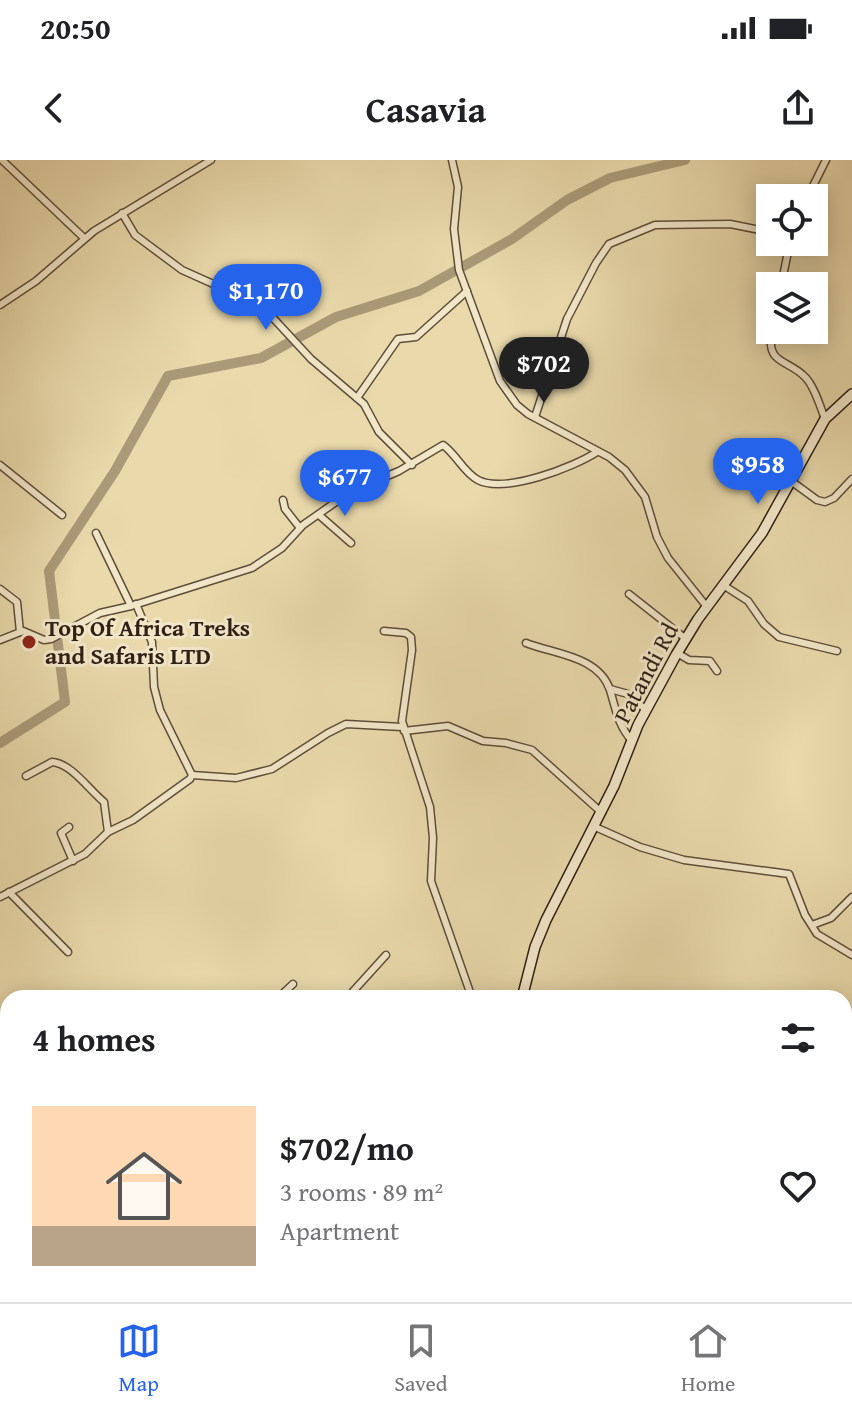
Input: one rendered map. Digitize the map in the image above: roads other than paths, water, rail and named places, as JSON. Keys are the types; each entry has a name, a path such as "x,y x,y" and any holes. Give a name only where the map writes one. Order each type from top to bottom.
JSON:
{"street":[{"path":"2,160 84,238"},
{"path":"0,305 30,286 84,238 211,160"},
{"path":"452,160 458,183 454,229 458,263 500,381 517,405 618,463 641,491 668,558 707,607"},
{"path":"814,184 826,160"},
{"path":"122,213 135,235 182,270 262,306 311,359 369,410 379,432 412,465"},
{"path":"535,417 567,319 609,244 655,225 730,224 756,229"},
{"path":"357,398 398,339 416,337 467,291"},
{"path":"771,344 775,357 806,378 825,419"},
{"name":"Patandi Rd","path":"524,990 535,947 546,920 601,812 646,710 677,653 762,533 825,419 852,394"},
{"path":"0,640 20,632 47,640 100,613 247,570 282,548 300,528 350,492 412,465 444,446 477,480 506,483 570,468 597,452"},
{"path":"0,465 62,515"},
{"path":"791,481 825,502 834,498 852,479"},
{"path":"283,500 285,509 300,528"},
{"path":"319,515 351,543"},
{"path":"96,533 152,642 154,687 160,710 192,775"},
{"path":"279,542 291,537"},
{"path":"723,585 748,601 764,624 779,637 837,651"},
{"path":"0,589 17,602 20,632"},
{"path":"629,594 686,639"},
{"path":"384,631 406,633 411,637 403,729 430,807 433,838 431,881 469,990"},
{"path":"526,643 584,661 606,682 619,724 632,741"},
{"path":"677,653 689,660 710,661 717,671"},
{"path":"610,689 628,694 646,710"},
{"path":"192,775 236,778 272,769 346,724 403,729 448,726 483,741 532,750 601,812"},
{"path":"26,776 55,761 64,765 104,802 108,832"},
{"path":"0,897 85,854 108,832 133,820 192,775"},
{"path":"593,826 640,847 675,858 788,873 812,925 823,939 852,955"},
{"path":"69,827 61,833 73,861"},
{"path":"9,892 68,952"},
{"path":"812,925 831,918 852,897"},
{"path":"354,990 386,955"},
{"path":"287,990 293,984"},
{"path":"572,1302 589,1302"}],"waterway":[{"path":"0,743 65,702 49,571 115,471 168,376 261,358 336,317 419,291 512,239 567,200 610,178 685,160"}],"place":[{"name":"Top Of Africa Treks and Safaris LTD","path":"29,642"}]}
